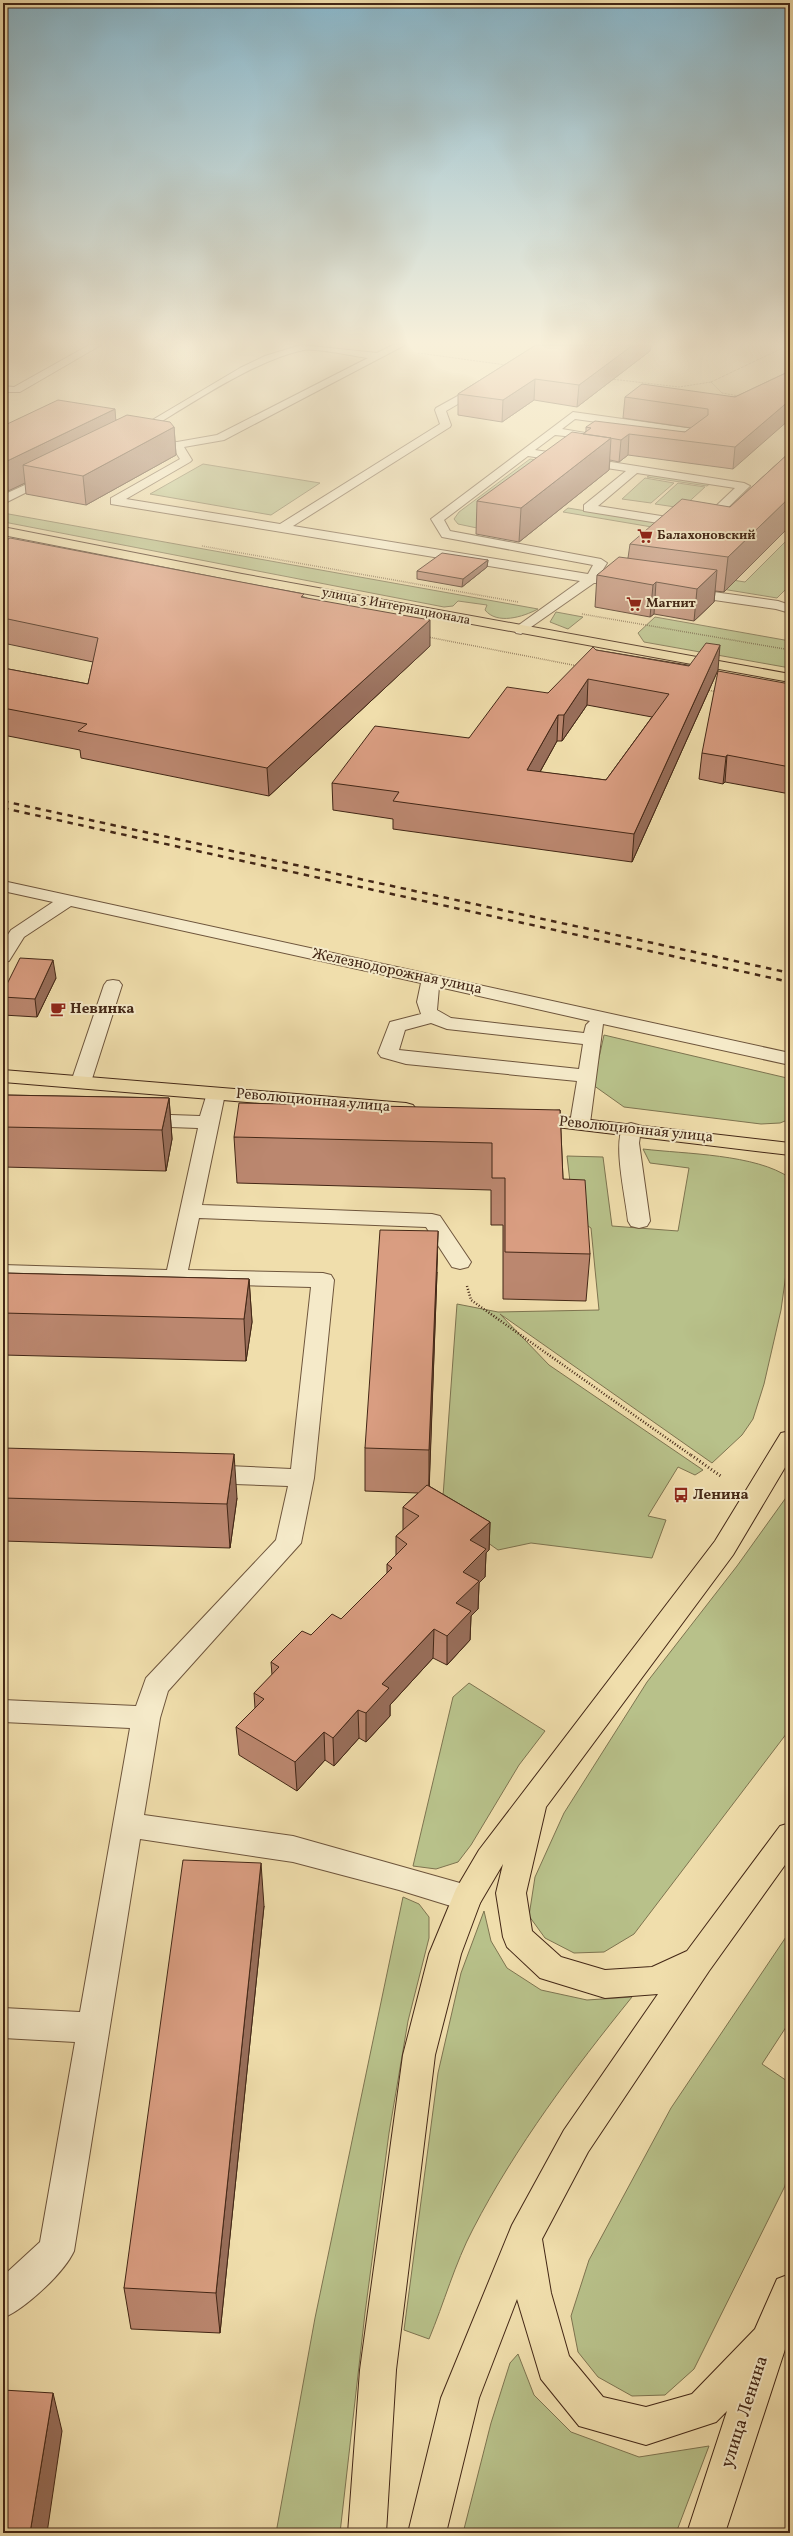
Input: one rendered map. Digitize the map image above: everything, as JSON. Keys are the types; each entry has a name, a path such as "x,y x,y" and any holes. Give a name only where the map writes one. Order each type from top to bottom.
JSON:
{"main road":[{"name":"улица 3 Интернационала","path":"3,531 522,630 790,678"},
{"name":"Революционная улица","path":"3,1076 422,1110"},
{"name":"Революционная улица","path":"509,1117 580,1123 790,1149"},
{"path":"367,2533 378,2370 419,2055 445,1954 467,1898 490,1859 724,1548 790,1439"},
{"path":"533,1802 512,1893 518,1937 551,1968 605,1984 654,1981 698,1961"},
{"path":"427,2533 460,2398 524,2237 576,2141 698,1961 790,1835"},
{"path":"524,2237 533,2293 554,2366 592,2413 646,2426 703,2409 768,2342"},
{"name":"улица Ленина","path":"706,2533 768,2342 790,2292"}],"street":[{"path":"180,463 115,501 615,582"},
{"path":"281,529 385,463"},
{"path":"511,463 437,519 446,534 601,563 591,579 522,630"},
{"path":"597,463 636,469 744,486 702,526 588,508 636,469"},
{"path":"657,463 661,464"},
{"path":"3,500 59,472"},
{"path":"17,544 30,536"},
{"path":"669,590 784,607 790,593"},
{"name":"Железнодорожная улица","path":"3,886 790,1059"},
{"path":"3,957 17,934 68,900"},
{"path":"431,980 426,1008 431,1016 447,1023 593,1040"},
{"path":"81,1082 113,985"},
{"path":"431,1016 397,1026 388,1053 406,1058 588,1076"},
{"path":"580,1123 597,1016"},
{"path":"176,1277 215,1094"},
{"path":"122,1119 209,1122"},
{"path":"631,1129 629,1143 640,1221"},
{"path":"190,1211 432,1221 460,1262"},
{"path":"3,1272 323,1280 302,1478 288,1543 156,1686 146,1718 95,2028 56,2251 3,2300"},
{"path":"184,1473 302,1478"},
{"path":"3,1711 146,1718"},
{"path":"128,1825 293,1849 399,1877 467,1898"},
{"path":"3,2023 95,2028"}],"path":[{"path":"200,545 519,603"},
{"path":"577,613 790,650"},
{"path":"460,1262 472,1300 722,1477"}],"green space":[{"path":"524,463 565,464 477,528 458,524 454,519 459,512"},
{"path":"203,464 320,483 271,515 150,494"},
{"path":"652,474 711,483 707,486 647,477"},
{"path":"645,478 674,483 651,503 622,499"},
{"path":"678,483 705,487 682,508 655,504"},
{"path":"568,508 714,532 723,539 563,512"},
{"path":"3,513 538,609 518,617 496,617 490,615 485,610 487,605 458,601 453,606 444,607 4,522"},
{"path":"790,537 790,585 777,598 612,571 621,562 745,582"},
{"path":"556,612 583,617 568,629 550,622"},
{"path":"655,617 790,641 790,668 644,642 638,633"},
{"path":"604,1035 790,1079 790,1119 780,1123 761,1124 624,1107 593,1085"},
{"path":"643,1149 720,1156 759,1164 776,1170 790,1178 790,1245 781,1310 764,1384 753,1419 742,1435 712,1463 500,1314 549,1365 703,1470 695,1475 678,1467 648,1516 666,1520 652,1558 531,1543 498,1550 442,1510 457,1304 498,1312 599,1310 591,1228 574,1217 567,1156 603,1157 612,1226 678,1231 689,1168 650,1163"},
{"path":"790,1492 790,1729 634,1934 604,1952 574,1953 545,1938 529,1916 535,1877 564,1813 647,1682 737,1566"},
{"path":"469,1683 545,1731 519,1765 471,1845 458,1862 436,1869 413,1866 453,1697"},
{"path":"403,1897 419,1904 429,1917 429,1938 408,2021 389,2133 365,2313 340,2533 276,2533 315,2318"},
{"path":"484,1911 491,1941 507,1968 541,1990 587,2000 632,1997 588,2052 546,2109 490,2198 461,2255 429,2339 404,2330 438,2073 461,1973"},
{"path":"790,1931 790,2021 762,2064 790,2083 790,2159 785,2186 694,2369 665,2395 632,2396 598,2377 578,2352 571,2316 589,2260 671,2108"},
{"path":"518,2354 534,2395 571,2432 639,2457 709,2446 676,2533 463,2533 491,2423 510,2363"}],"building":[{"path":"26,463 106,463 83,476 23,465"},
{"path":"529,463 578,463 521,508 477,501"},
{"path":"778,463 790,463 790,497 728,557 630,544 682,499 730,507"},
{"path":"10,538 304,594 301,597 430,620 267,768 78,731 87,724 3,708 3,668 88,684 98,638 3,618 3,542"},
{"path":"442,553 488,560 463,579 417,571"},
{"path":"619,557 717,570 697,589 656,582 653,585 597,575"},
{"path":"706,643 720,645 634,834 393,801 399,792 332,783 375,726 469,738 507,687 548,693 593,647 596,650 689,666","holes":["588,679 669,694 606,780 527,770 558,715 564,715"]},
{"path":"718,671 790,684 790,767 727,755 726,757 702,753"},
{"path":"20,958 53,960 35,999 3,997 3,992"},
{"path":"3,1095 169,1098 162,1130 3,1127"},
{"path":"239,1103 560,1110 563,1179 585,1180 590,1254 505,1252 505,1178 492,1178 492,1143 234,1137"},
{"path":"380,1230 438,1231 429,1450 365,1448"},
{"path":"3,1273 249,1279 244,1319 3,1313"},
{"path":"3,1448 234,1454 227,1504 3,1498"},
{"path":"427,1485 490,1522 470,1540 486,1549 463,1572 479,1581 456,1603 471,1611 447,1636 434,1629 382,1684 389,1688 366,1713 358,1710 333,1738 324,1732 295,1762 236,1727 264,1699 254,1693 279,1667 271,1662 302,1631 311,1635 332,1614 341,1619 392,1568 387,1564 407,1544 396,1536 419,1516 403,1507"},
{"path":"183,1860 261,1863 216,2293 124,2288"},
{"path":"3,2390 53,2393 30,2533 3,2533"}],"railway":[{"path":"3,801 790,973"},
{"path":"3,808 790,982"}],"place":[{"name":"Балахоновский","path":"645,536"},
{"name":"Магнит","path":"634,604"},
{"name":"Невинка","path":"58,1009"},
{"name":"Ленина","path":"681,1495"}]}
